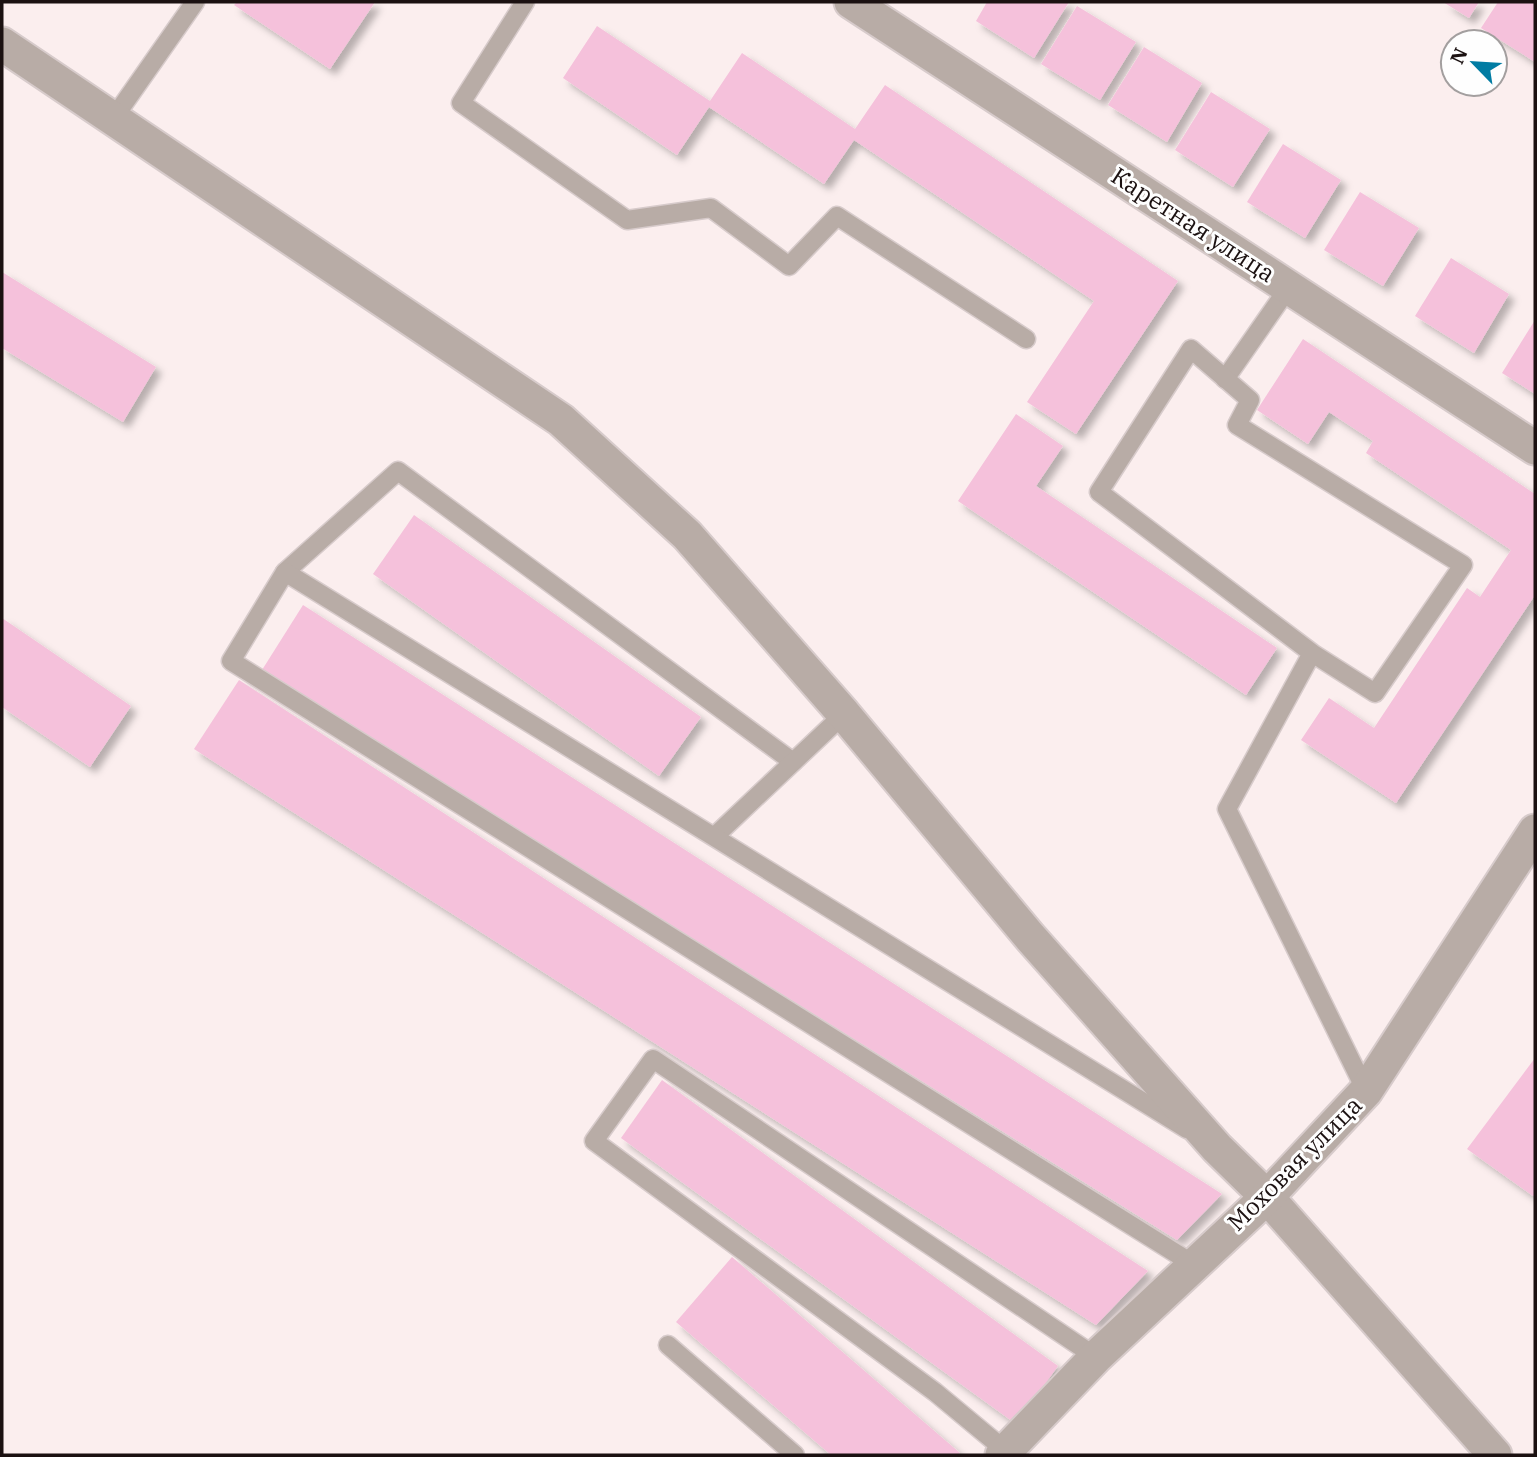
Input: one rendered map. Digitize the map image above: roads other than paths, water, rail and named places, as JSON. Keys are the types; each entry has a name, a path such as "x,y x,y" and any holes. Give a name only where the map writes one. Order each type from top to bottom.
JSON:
{"street":[{"name":"Каретная улица","path":"851,2 1535,448"},
{"path":"2,44 561,420 688,535 844,714 1030,937 1217,1148 1267,1197 1495,1455"},
{"name":"Моховая улица","path":"1004,1453 1096,1357 1267,1197 1366,1091 1535,831"}],"lane":[{"path":"113,119 195,2"},
{"path":"524,2 461,103 628,220 711,208 789,266 837,216 1027,339"},
{"path":"1225,379 1289,287"},
{"path":"1191,349 1250,400 1237,425 1463,565 1375,693 1312,653 1099,492 1191,349"},
{"path":"793,762 398,471 285,572 231,661 1193,1264"},
{"path":"285,572 1217,1148"},
{"path":"1312,653 1227,809 1366,1091"},
{"path":"715,836 844,714"},
{"path":"1004,1453 935,1392 594,1140 653,1059 1096,1357"},
{"path":"668,1345 795,1455"}]}
